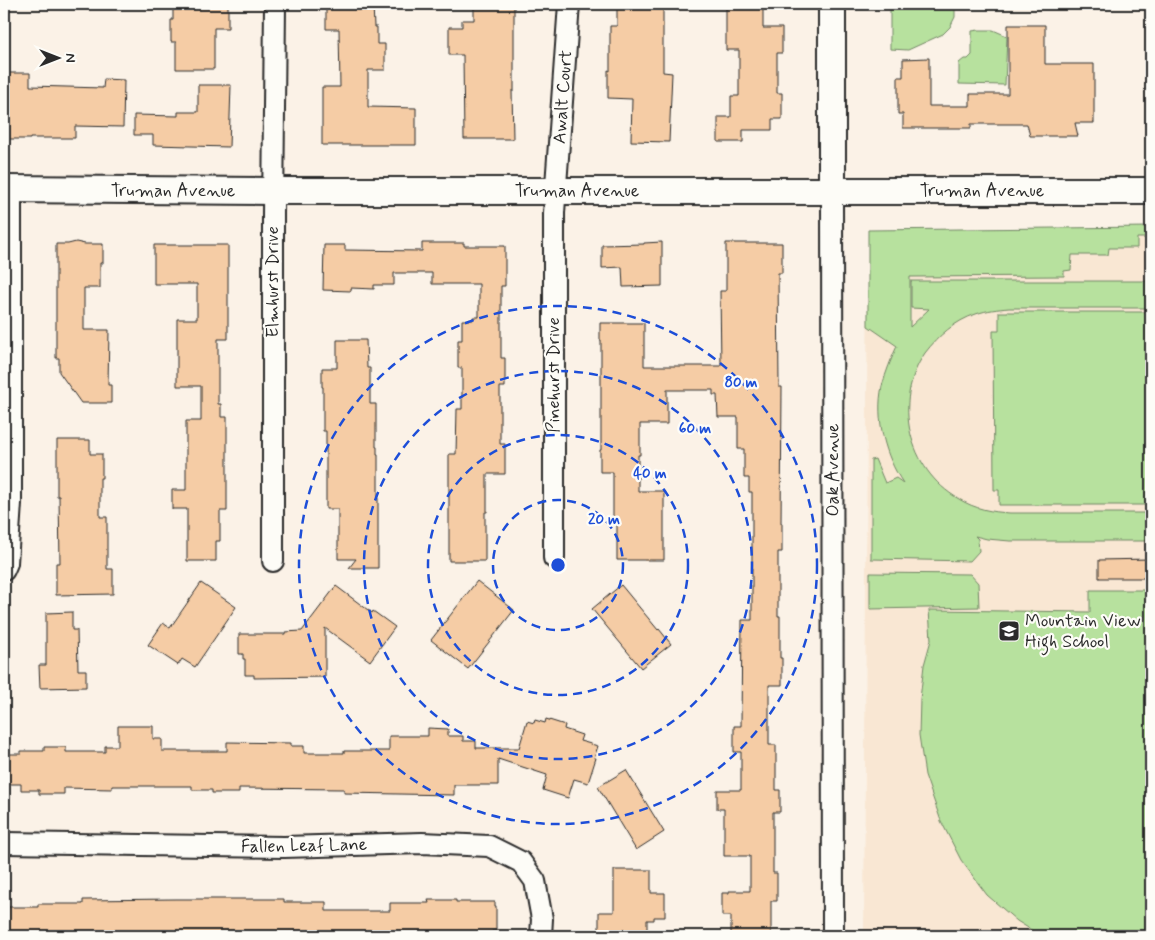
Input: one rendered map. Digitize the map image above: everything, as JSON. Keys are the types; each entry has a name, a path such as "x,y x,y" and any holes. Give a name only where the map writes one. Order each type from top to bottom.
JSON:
{"street":[{"name":"Elmhurst Drive","path":"274,561 273,191 275,4"},
{"name":"Awalt Court","path":"556,191 569,4"},
{"name":"Oak Avenue","path":"832,4 833,936"},
{"name":"Truman Avenue","path":"8,189 273,191 1151,191"},
{"path":"5,565 10,504 8,189"},
{"name":"Pinehurst Drive","path":"554,558 554,213 556,191"},
{"name":"Fallen Leaf Lane","path":"4,843 284,847 422,844 489,846 521,862 535,881 542,919 542,936"}],"shaded area":[{"name":"Mountain View High School","path":"868,230 1151,230 1151,936 864,936"}],"green space":[{"path":"927,4 931,8 955,8 955,17 950,27 943,34 908,50 890,49 890,5"},
{"path":"993,30 1007,36 1005,85 959,84 959,63 972,55 972,31"},
{"path":"1151,227 1151,238 1137,238 1137,248 1109,248 1108,255 1072,255 1071,270 1064,271 1064,276 910,277 910,327 929,309 911,308 911,281 1151,281 1151,308 1009,308 997,309 968,317 948,330 925,353 915,372 909,392 908,413 910,433 917,453 928,471 942,486 959,499 984,509 1010,513 1151,513 1151,541 1010,541 975,536 978,539 979,551 970,561 871,559 871,460 875,459 885,483 896,478 903,483 891,461 881,424 880,399 882,386 897,346 868,326 868,230"},
{"path":"999,312 1151,312 1151,505 999,505 999,490 994,490 993,331 999,331"},
{"path":"870,573 970,574 978,583 979,607 870,609"},
{"path":"1090,590 1151,590 1151,936 1041,936 1017,921 987,895 961,860 941,821 925,775 919,735 920,699 924,665 931,640 929,610 1090,612"}],"building":[{"path":"326,4 373,4 374,27 377,27 377,44 385,44 385,70 368,70 368,107 416,108 416,145 322,145 322,87 340,87 339,29 326,29"},
{"path":"474,4 514,4 513,139 464,139 463,55 449,55 449,27 462,27 462,20 474,20"},
{"path":"617,4 663,4 663,72 672,73 669,142 631,141 632,99 608,98 610,26 617,26"},
{"path":"726,4 763,4 763,28 782,28 782,53 777,53 777,93 782,93 782,119 772,119 772,130 743,130 743,142 718,142 718,117 731,117 731,96 739,96 739,50 726,50"},
{"path":"173,5 228,5 228,28 214,28 214,69 176,69 176,42 171,42"},
{"path":"1008,25 1045,25 1045,64 1094,64 1094,123 1075,123 1078,136 1030,136 1027,124 971,124 971,128 903,128 903,114 898,114 898,77 903,77 903,59 929,58 929,106 970,106 970,94 1008,94"},
{"path":"4,73 30,73 30,86 103,88 104,79 124,80 123,127 75,126 75,138 8,139 8,126 4,126"},
{"path":"198,85 231,85 229,147 153,145 153,135 134,135 134,115 178,116 178,112 198,112"},
{"path":"76,242 103,244 103,263 100,263 100,288 84,288 84,330 109,330 108,385 111,385 111,403 81,403 59,372 59,358 56,358 56,244"},
{"path":"662,242 662,286 623,287 622,267 602,268 602,245"},
{"path":"422,243 464,243 464,246 505,246 505,286 501,286 501,358 505,358 505,387 500,387 500,444 505,444 505,474 487,474 485,561 449,561 449,454 456,454 457,409 462,409 462,368 458,368 458,340 462,340 462,320 473,320 473,317 479,317 479,284 432,284 432,273 394,273 394,285 374,285 374,289 351,288 351,291 323,290 324,245 345,245 345,250 422,251"},
{"path":"726,243 782,243 782,273 778,273 779,387 782,387 782,552 778,552 778,616 780,616 782,685 769,685 769,745 776,745 776,790 780,790 780,812 773,812 773,873 777,873 777,901 771,901 771,936 731,936 731,916 722,916 722,893 750,891 750,856 724,856 724,809 717,809 717,790 741,790 741,752 734,752 734,726 741,726 742,620 752,620 752,492 749,492 749,478 744,478 744,449 738,449 738,417 718,417 717,395 713,395 713,390 667,390 667,424 640,424 638,491 664,491 664,560 617,560 617,518 613,518 613,472 600,472 600,323 644,323 644,366 721,366 720,291 726,291"},
{"path":"154,245 228,245 228,339 218,339 218,404 221,404 221,417 227,417 227,511 220,511 220,541 216,541 216,561 187,561 187,509 172,509 172,490 186,490 186,421 201,421 201,386 177,386 177,319 197,319 197,284 154,284"},
{"path":"337,340 366,340 367,368 370,368 370,404 376,404 378,568 349,568 356,559 338,559 338,509 326,509 326,431 323,431 322,368 337,368"},
{"path":"57,440 90,440 90,454 102,454 100,517 107,517 107,569 113,569 113,594 56,595 56,563 60,563"},
{"path":"1151,559 1151,578 1099,578 1099,560"},
{"path":"477,581 514,610 468,669 431,640"},
{"path":"201,583 236,607 195,667 182,659 178,665 148,645 163,623 170,628"},
{"path":"621,585 671,644 641,668 592,609"},
{"path":"336,586 372,613 373,611 395,627 370,661 325,628 325,677 254,678 254,675 245,675 245,659 243,659 243,654 239,654 239,634 285,634 285,632 302,631"},
{"path":"72,612 72,630 77,630 78,670 86,670 86,687 40,688 39,665 46,665 46,613"},
{"path":"546,719 565,725 564,729 582,735 580,741 598,746 588,783 574,779 568,798 543,790 547,775 498,759 498,785 454,785 454,795 344,793 344,789 239,788 239,793 212,793 212,790 192,790 192,786 112,786 112,789 64,788 64,794 39,794 39,790 21,790 21,784 4,784 4,754 21,754 21,751 44,751 44,747 66,747 66,752 105,752 105,746 118,746 118,726 153,726 153,739 162,739 162,751 227,751 227,742 291,743 291,746 304,746 304,753 344,753 344,751 389,751 389,736 428,736 428,728 448,729 448,736 463,736 463,741 476,741 476,748 519,748 527,721 534,723 535,720 545,723"},
{"path":"626,770 664,832 636,850 598,787"},
{"path":"614,870 651,870 651,893 665,893 665,917 654,917 654,920 647,920 647,936 599,936 599,912 614,912"},
{"path":"284,899 284,902 326,902 326,911 390,911 390,903 429,903 428,900 495,902 496,931 492,931 492,936 429,936 429,932 393,932 393,936 4,936 4,907 38,907 38,904 83,904 83,900"}],"place":[{"name":"Mountain View High School","path":"1009,631"}]}
